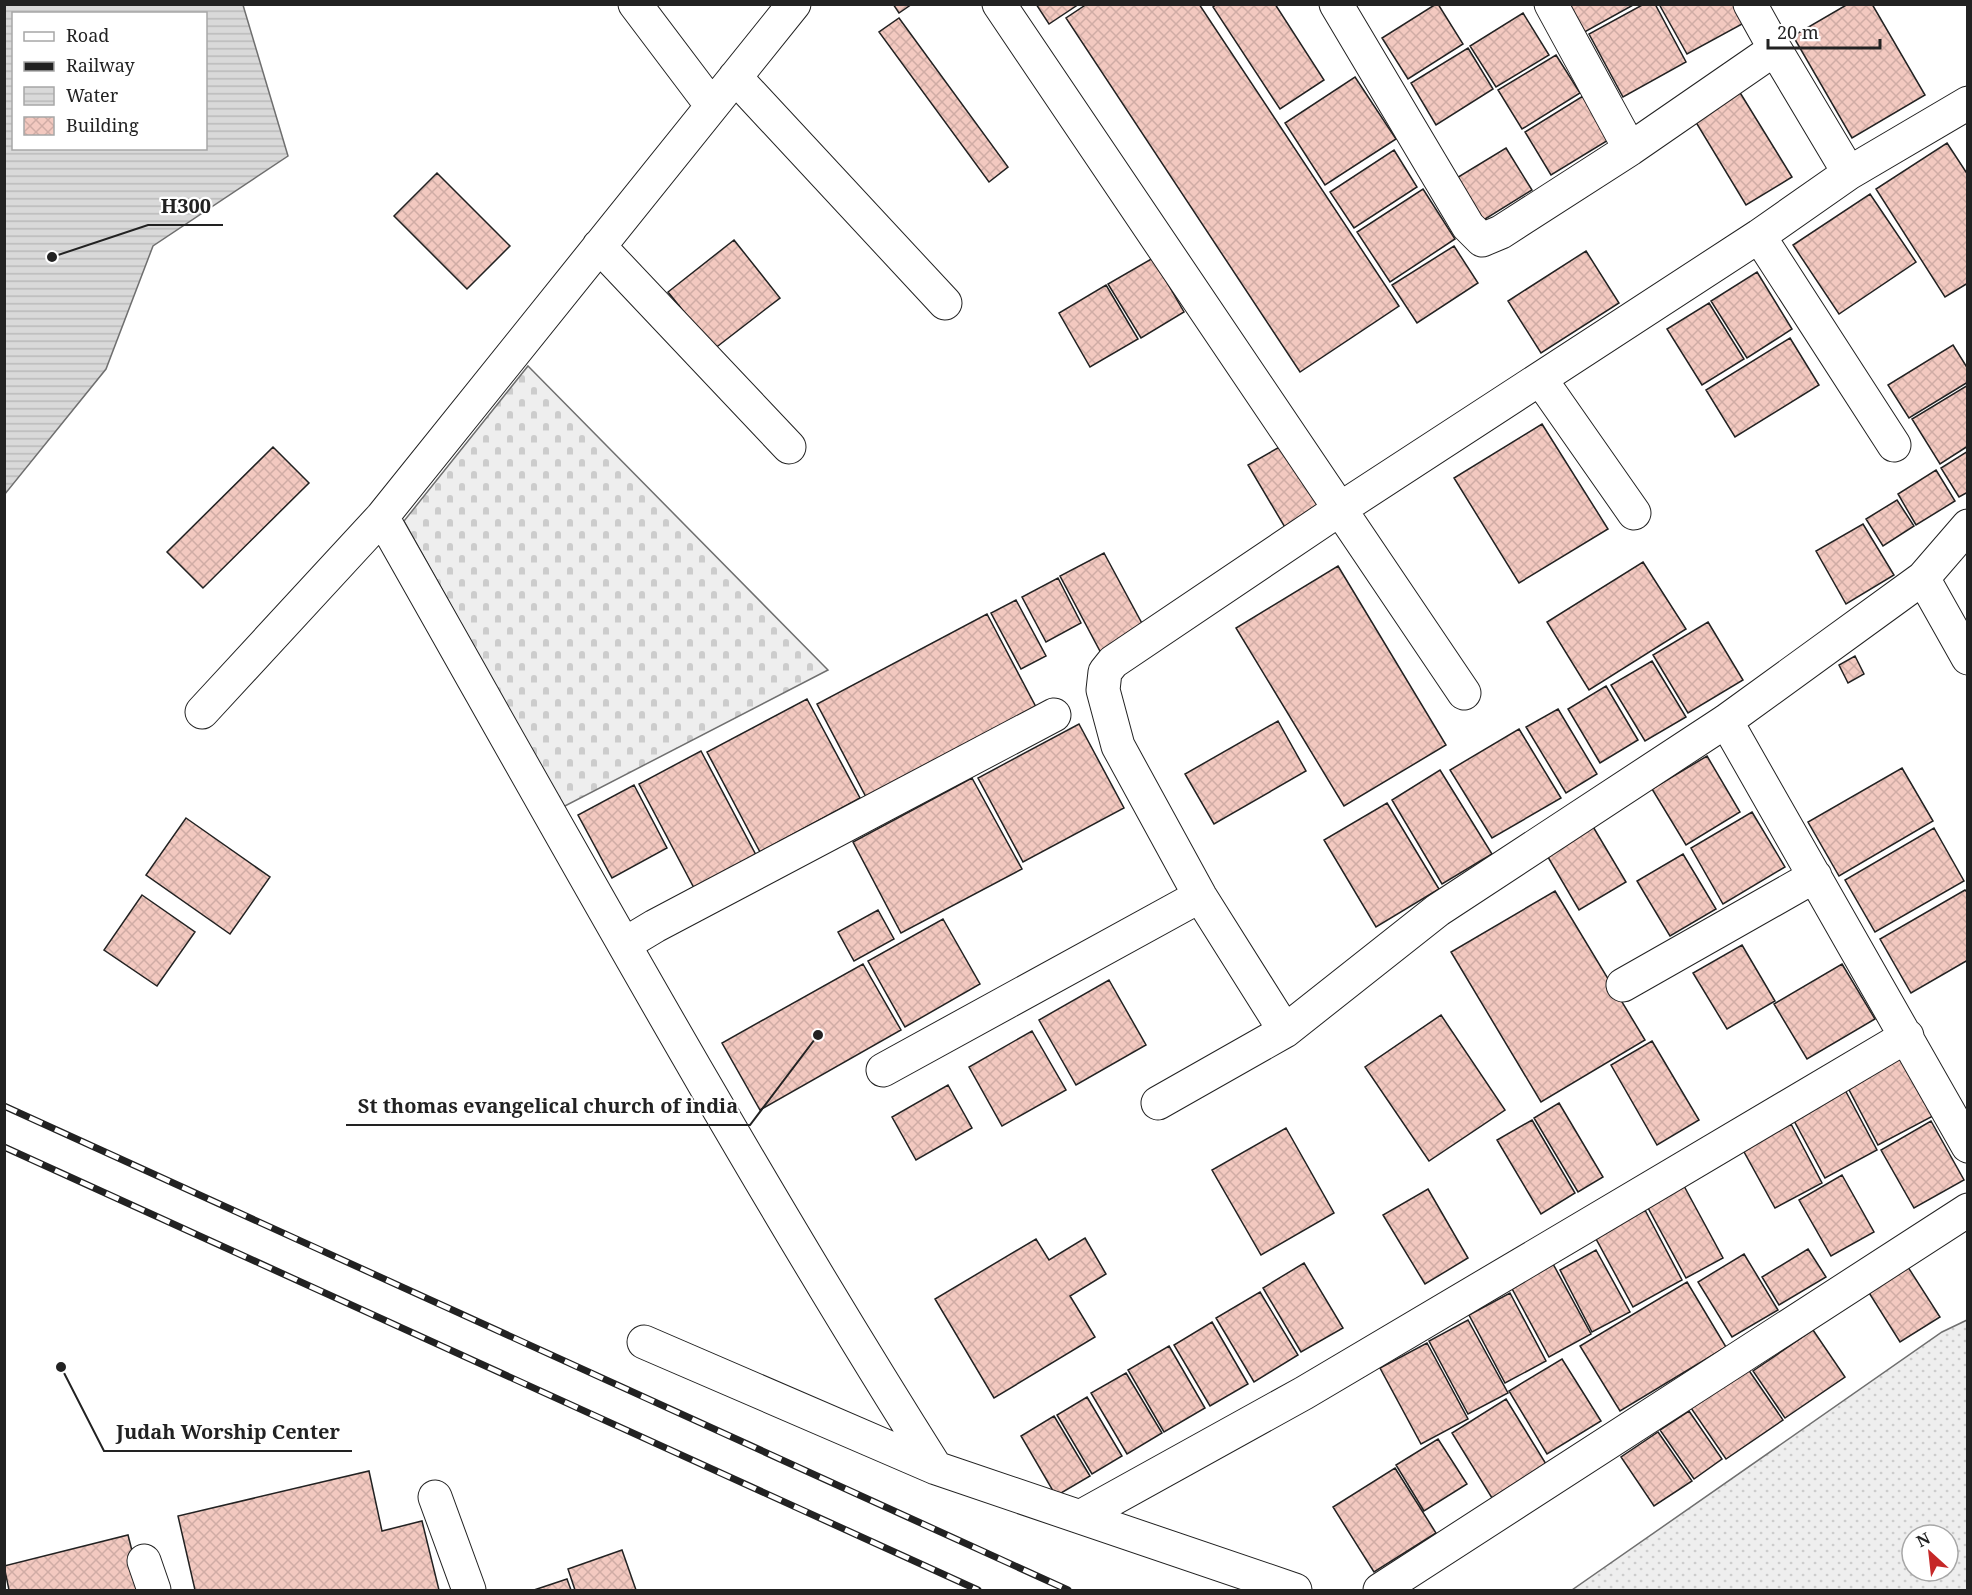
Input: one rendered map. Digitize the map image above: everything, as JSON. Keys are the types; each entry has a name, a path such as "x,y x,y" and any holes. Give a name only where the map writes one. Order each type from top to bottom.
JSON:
{"street":[{"path":"635,4 712,106"},
{"path":"202,712 382,517 794,4"},
{"path":"999,4 1464,693"},
{"path":"1336,4 1468,226 1482,240 1501,232 1630,148 1775,49"},
{"path":"1551,4 1630,148"},
{"path":"1750,4 1849,173"},
{"path":"735,77 945,303"},
{"path":"1285,1031 1200,896 1118,746 1103,690 1105,672 1113,662 1340,508 1541,380 1759,236 1849,173 1968,103"},
{"path":"1759,236 1894,445"},
{"path":"599,246 789,447"},
{"path":"1541,380 1634,513"},
{"path":"382,517 797,1244 936,1468"},
{"path":"1158,1103 1285,1031 1438,910 1726,721 1923,578 1968,526"},
{"path":"1923,578 1968,658"},
{"path":"625,944 1054,715"},
{"path":"1726,721 1968,1146"},
{"path":"1623,985 1815,876"},
{"path":"884,1070 1200,896"},
{"path":"1080,1517 1314,1387 1906,1036"},
{"path":"1380,1590 1968,1210"},
{"path":"644,1342 936,1468 1295,1590"},
{"path":"435,1497 469,1590"}],"green space":[{"path":"528,366 828,670 563,807 404,521"},
{"path":"1967,1320 1967,1590 1572,1590 1942,1332"}],"water":[{"path":"5,4 243,5 288,156 153,246 106,369 5,494"}],"building":[{"path":"893,4 912,4 899,13"},
{"path":"1036,4 1079,4 1049,24"},
{"path":"1087,4 1199,4 1399,306 1300,372 1066,18"},
{"path":"1217,4 1275,4 1324,80 1280,109 1213,7"},
{"path":"1436,4 1463,44 1408,79 1382,38"},
{"path":"1565,4 1635,4 1581,34"},
{"path":"1644,4 1655,4 1686,62 1623,97 1589,34"},
{"path":"1659,4 1734,4 1744,23 1687,54"},
{"path":"1848,4 1872,4 1925,95 1852,138 1793,36"},
{"path":"1523,13 1549,55 1496,87 1470,46"},
{"path":"899,18 1008,167 989,182 879,32"},
{"path":"1468,48 1493,89 1436,125 1411,83"},
{"path":"1556,55 1580,93 1522,129 1498,90"},
{"path":"1355,77 1396,139 1325,185 1285,123"},
{"path":"1739,91 1792,177 1746,205 1694,119"},
{"path":"1583,96 1610,139 1551,175 1525,132"},
{"path":"1947,143 1968,175 1968,283 1945,297 1876,189"},
{"path":"1506,148 1532,190 1482,221 1455,179"},
{"path":"1394,150 1417,187 1354,228 1330,192"},
{"path":"437,173 510,246 467,289 394,216"},
{"path":"1423,189 1455,239 1390,282 1357,232"},
{"path":"1870,194 1916,262 1839,314 1793,245"},
{"path":"734,240 780,298 714,349 668,292"},
{"path":"1454,246 1478,283 1417,323 1392,285"},
{"path":"1586,251 1619,303 1541,353 1508,301"},
{"path":"1153,258 1184,312 1141,338 1108,284"},
{"path":"1757,272 1792,329 1747,358 1711,301"},
{"path":"1106,285 1138,339 1090,367 1059,313"},
{"path":"1709,303 1744,359 1702,385 1667,329"},
{"path":"1790,338 1819,385 1735,437 1706,390"},
{"path":"1953,345 1968,369 1968,382 1909,418 1888,385"},
{"path":"1968,385 1968,446 1940,464 1912,419"},
{"path":"1542,424 1608,529 1519,583 1454,478"},
{"path":"1283,445 1320,509 1286,529 1248,465"},
{"path":"273,447 309,483 203,588 167,552"},
{"path":"1968,451 1968,492 1959,497 1941,468"},
{"path":"1936,470 1955,501 1916,525 1898,494"},
{"path":"1897,500 1914,526 1883,546 1866,519"},
{"path":"1863,524 1894,575 1846,604 1816,551"},
{"path":"1104,553 1145,629 1101,653 1060,576"},
{"path":"1643,562 1686,629 1589,690 1547,622"},
{"path":"1338,566 1446,745 1344,806 1236,628"},
{"path":"1058,578 1081,623 1046,642 1022,597"},
{"path":"1016,600 1046,656 1021,669 991,613"},
{"path":"987,614 1036,707 866,797 817,704"},
{"path":"1708,622 1743,680 1688,713 1653,655"},
{"path":"1855,656 1864,674 1848,683 1839,665"},
{"path":"1652,661 1686,717 1645,741 1611,685"},
{"path":"1606,686 1638,740 1600,763 1568,709"},
{"path":"807,699 860,798 760,852 707,752"},
{"path":"1558,709 1597,774 1566,793 1526,727"},
{"path":"1278,721 1306,771 1214,824 1185,774"},
{"path":"1079,724 1124,808 1023,862 978,778"},
{"path":"1519,729 1561,798 1492,838 1450,770"},
{"path":"701,751 756,855 694,888 639,784"},
{"path":"1707,756 1740,812 1686,845 1652,789"},
{"path":"1902,768 1933,821 1839,876 1808,822"},
{"path":"1440,770 1492,854 1442,884 1392,800"},
{"path":"972,778 1022,869 901,933 853,842"},
{"path":"634,785 667,848 612,878 578,815"},
{"path":"1387,803 1439,889 1376,927 1324,840"},
{"path":"1752,812 1785,867 1723,904 1691,848"},
{"path":"186,818 270,877 230,934 146,875"},
{"path":"1592,825 1626,882 1579,910 1545,852"},
{"path":"1934,828 1964,881 1875,932 1845,880"},
{"path":"1683,854 1716,909 1670,936 1637,881"},
{"path":"1965,890 1968,893 1968,960 1911,993 1880,939"},
{"path":"1555,891 1645,1040 1541,1102 1451,952"},
{"path":"142,895 195,932 157,986 104,950"},
{"path":"878,910 894,939 854,961 838,932"},
{"path":"943,919 980,984 905,1027 868,961"},
{"path":"1742,945 1775,1001 1727,1029 1693,973"},
{"path":"863,964 901,1030 760,1110 722,1043"},
{"path":"1842,964 1875,1019 1807,1059 1774,1004"},
{"path":"1109,980 1146,1045 1076,1085 1039,1020"},
{"path":"1441,1015 1505,1110 1429,1161 1365,1067"},
{"path":"1032,1031 1066,1090 1002,1126 969,1067"},
{"path":"1652,1041 1699,1120 1657,1145 1611,1065"},
{"path":"1901,1057 1933,1116 1878,1145 1847,1086"},
{"path":"948,1085 972,1128 916,1160 892,1117"},
{"path":"1844,1088 1877,1150 1825,1178 1792,1117"},
{"path":"1559,1103 1603,1177 1578,1192 1534,1118"},
{"path":"1532,1120 1575,1193 1541,1214 1497,1140"},
{"path":"1931,1121 1964,1180 1914,1208 1881,1150"},
{"path":"1791,1124 1822,1183 1775,1208 1743,1150"},
{"path":"1286,1128 1334,1213 1261,1255 1212,1170"},
{"path":"1842,1175 1874,1232 1831,1256 1799,1200"},
{"path":"1684,1186 1723,1258 1686,1278 1647,1206"},
{"path":"1428,1189 1468,1258 1425,1284 1383,1215"},
{"path":"1645,1210 1682,1280 1633,1307 1595,1237"},
{"path":"1085,1238 1106,1274 1070,1296 1095,1337 994,1398 935,1299 1036,1239 1049,1260"},
{"path":"1808,1249 1826,1277 1779,1305 1762,1277"},
{"path":"1596,1250 1630,1312 1592,1332 1560,1270"},
{"path":"1744,1254 1778,1310 1732,1337 1698,1282"},
{"path":"1552,1262 1591,1334 1549,1357 1510,1285"},
{"path":"1304,1263 1343,1328 1301,1352 1263,1288"},
{"path":"1906,1264 1940,1317 1900,1342 1866,1288"},
{"path":"1687,1282 1726,1347 1620,1411 1580,1346"},
{"path":"1260,1292 1298,1355 1254,1382 1216,1318"},
{"path":"1510,1293 1546,1361 1505,1383 1469,1315"},
{"path":"1468,1320 1508,1393 1468,1414 1429,1341"},
{"path":"1212,1322 1248,1384 1210,1406 1174,1345"},
{"path":"1813,1330 1845,1377 1785,1418 1753,1371"},
{"path":"1427,1343 1468,1419 1421,1444 1380,1368"},
{"path":"1169,1346 1205,1408 1164,1432 1128,1370"},
{"path":"1562,1359 1601,1421 1547,1454 1509,1391"},
{"path":"1748,1369 1783,1420 1726,1459 1691,1408"},
{"path":"1126,1373 1162,1433 1127,1454 1091,1393"},
{"path":"1087,1397 1122,1456 1092,1474 1057,1415"},
{"path":"1506,1399 1546,1464 1492,1498 1452,1433"},
{"path":"1689,1411 1722,1459 1694,1479 1660,1430"},
{"path":"1054,1416 1090,1476 1056,1496 1021,1436"},
{"path":"1658,1432 1692,1481 1654,1506 1621,1457"},
{"path":"1438,1439 1467,1484 1424,1511 1396,1465"},
{"path":"1395,1468 1436,1533 1374,1572 1333,1507"},
{"path":"369,1471 382,1531 422,1521 439,1590 195,1590 178,1516"},
{"path":"128,1535 142,1590 9,1590 4,1566"},
{"path":"622,1550 636,1590 575,1590 568,1569"},
{"path":"567,1579 571,1590 534,1590"}],"railway":[{"path":"4,1106 1068,1590"},
{"path":"4,1147 978,1590"}],"place":[{"name":"H300","path":"52,257"},
{"name":"St thomas evangelical church of india","path":"818,1035"},
{"name":"Judah Worship Center","path":"61,1367"}]}
